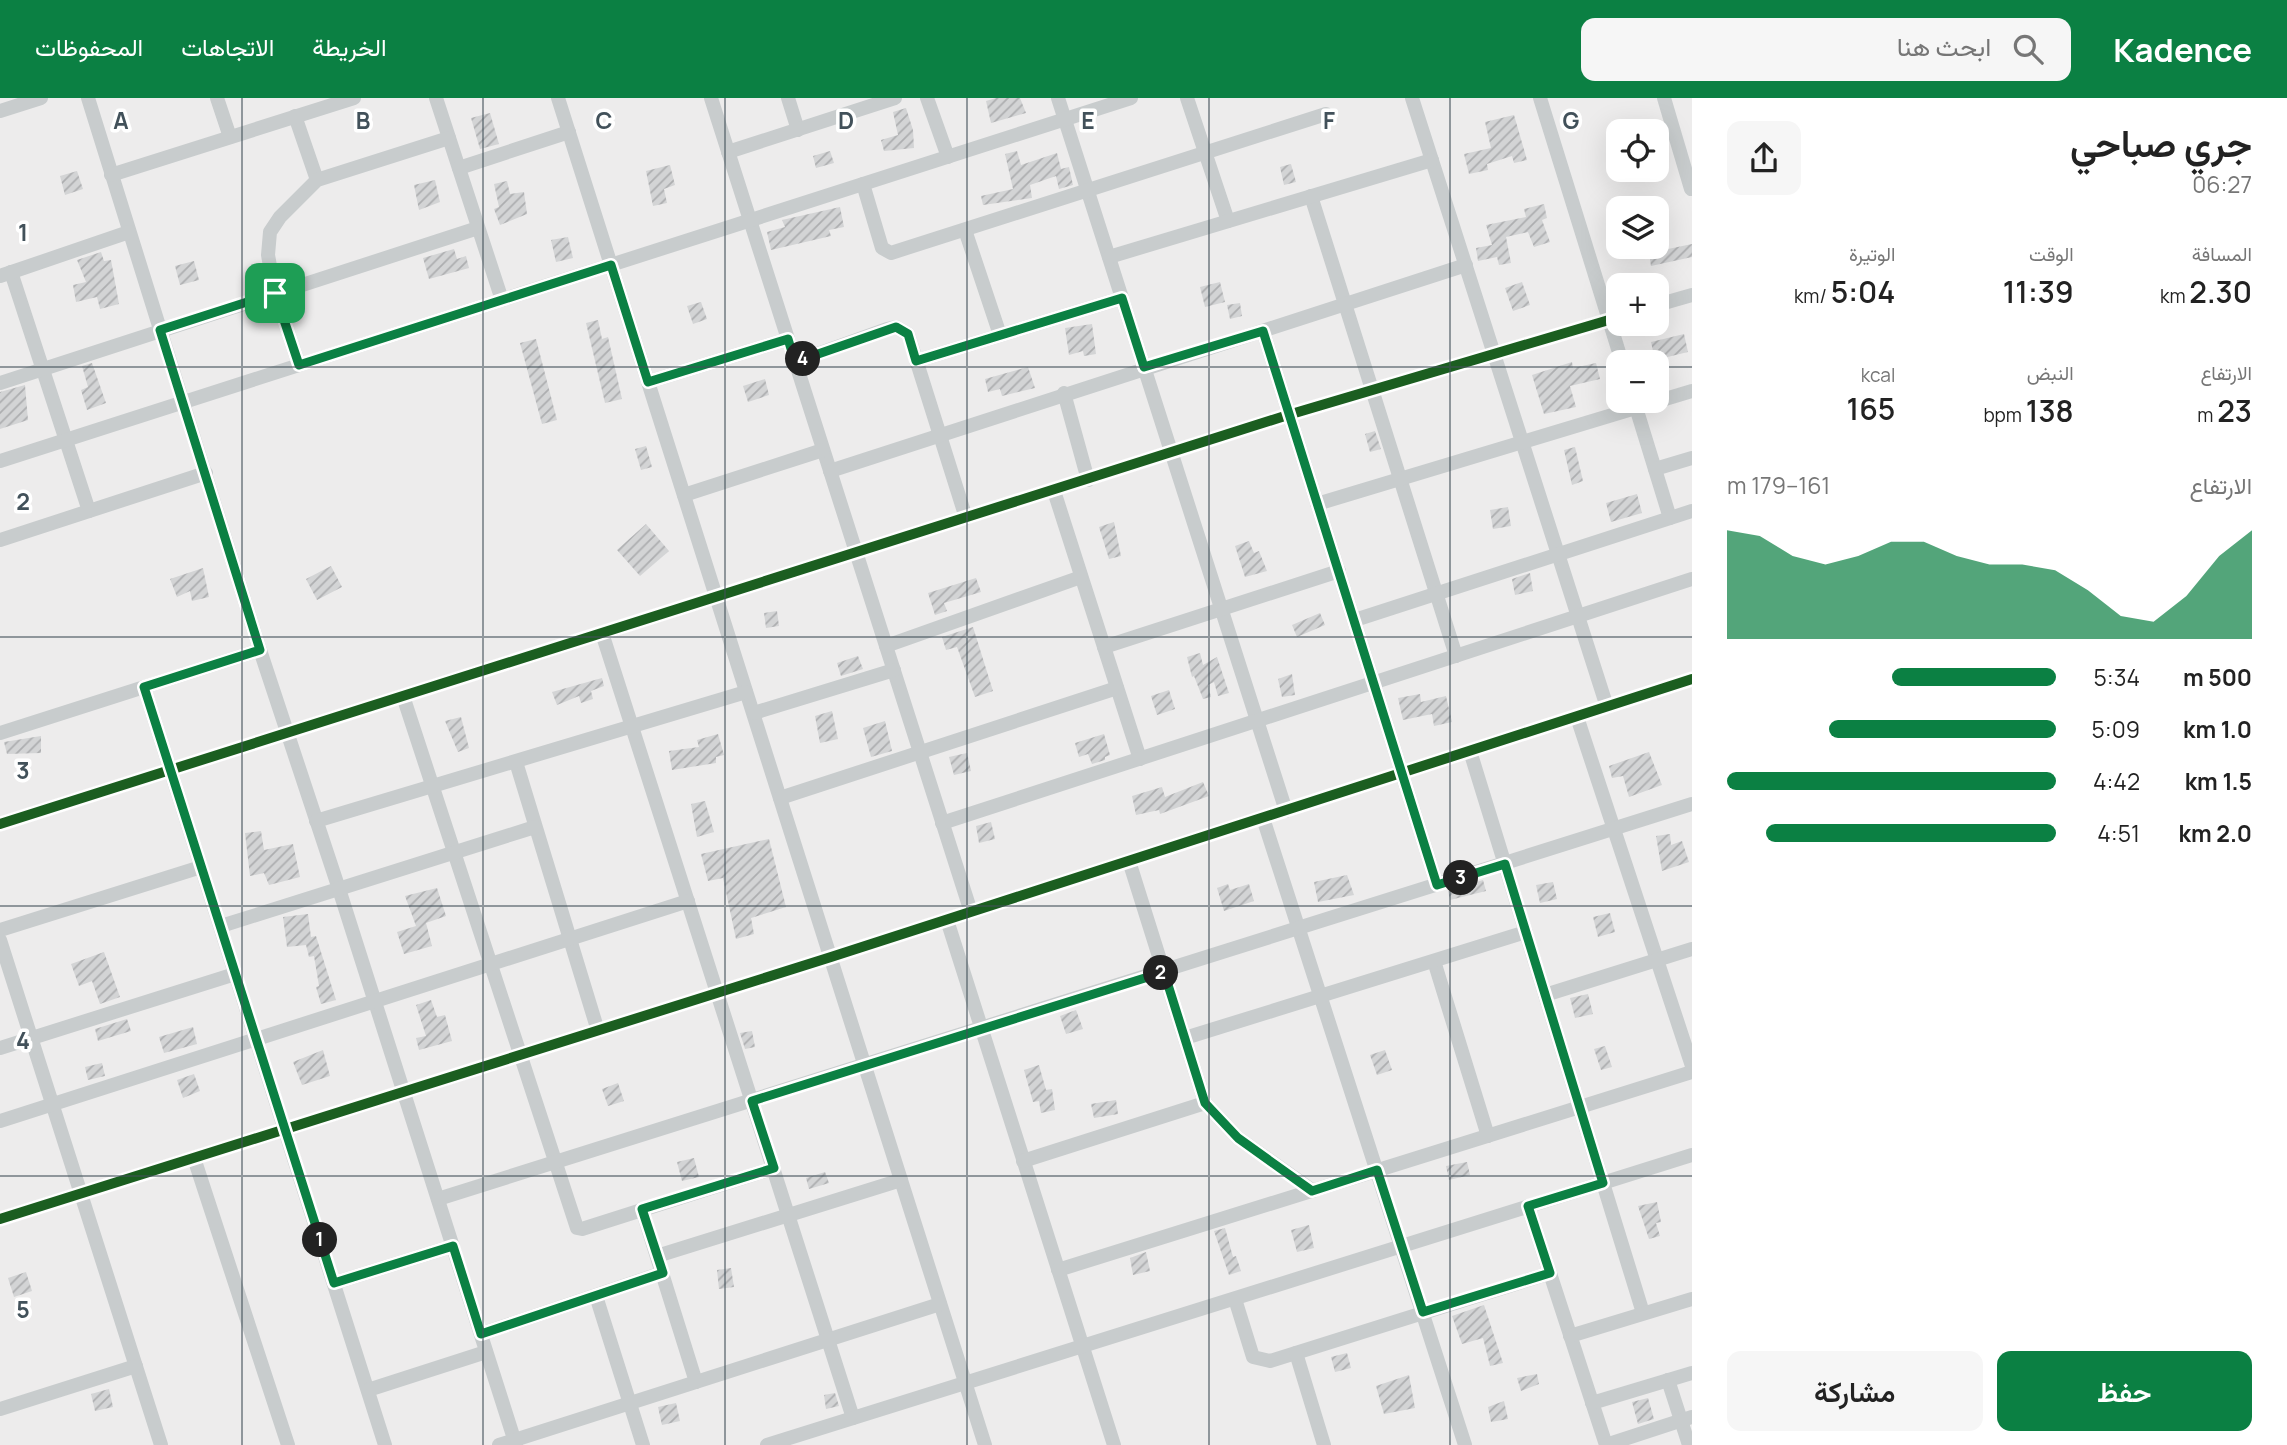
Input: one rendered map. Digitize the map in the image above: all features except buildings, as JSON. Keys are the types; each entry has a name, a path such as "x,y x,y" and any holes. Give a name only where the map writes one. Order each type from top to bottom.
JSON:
{"street":[{"path":"0,111 41,98"},
{"path":"88,98 260,650 515,1443"},
{"path":"218,98 230,137"},
{"path":"111,175 354,98"},
{"path":"436,98 502,300"},
{"path":"558,98 985,1445"},
{"path":"710,98 971,912"},
{"path":"788,98 798,130"},
{"path":"728,152 895,98"},
{"path":"927,98 948,157"},
{"path":"1058,98 1286,811"},
{"path":"0,461 1131,98"},
{"path":"1187,98 1228,221"},
{"path":"1412,98 1607,707"},
{"path":"1540,98 1606,295"},
{"path":"1664,98 1692,191"},
{"path":"863,184 885,251 897,251 1326,114"},
{"path":"295,116 317,180"},
{"path":"458,168 569,132"},
{"path":"299,365 275,293 268,255 270,232 317,180 449,138"},
{"path":"1109,257 1432,160"},
{"path":"1311,196 1456,656"},
{"path":"0,383 478,229"},
{"path":"965,230 1000,335"},
{"path":"89,511 6,274 129,232"},
{"path":"830,471 1144,367 1466,265"},
{"path":"1669,302 1692,295"},
{"path":"916,361 1122,298"},
{"path":"0,824 1288,415 1493,352 1606,321"},
{"path":"795,362 896,327 908,334 966,518"},
{"path":"1263,331 1437,885"},
{"path":"648,382 788,339"},
{"path":"1669,396 1692,391"},
{"path":"1064,393 1088,480"},
{"path":"1317,504 1401,480 1608,413"},
{"path":"1638,413 1671,518"},
{"path":"684,495 823,450"},
{"path":"1655,469 1692,458"},
{"path":"0,540 206,473"},
{"path":"1054,491 1140,758"},
{"path":"1355,620 1692,511"},
{"path":"1104,647 1339,571"},
{"path":"886,646 1081,577"},
{"path":"942,823 1692,579"},
{"path":"602,633 853,1418"},
{"path":"0,733 260,650"},
{"path":"754,713 894,670"},
{"path":"0,1219 718,993 1692,680"},
{"path":"144,687 385,1445"},
{"path":"780,798 1117,688"},
{"path":"316,821 746,692"},
{"path":"403,696 577,1227 582,1229 774,1168"},
{"path":"1577,717 1692,1066"},
{"path":"1470,751 1643,1313"},
{"path":"516,762 598,1031"},
{"path":"438,1199 1692,804"},
{"path":"1263,818 1465,1445"},
{"path":"221,926 535,827"},
{"path":"1129,861 1205,1103 1238,1138 1312,1191"},
{"path":"0,930 201,867"},
{"path":"0,1121 688,901"},
{"path":"947,920 1114,1445"},
{"path":"1185,1038 1526,932"},
{"path":"0,940 162,1445"},
{"path":"1545,995 1692,949"},
{"path":"1434,961 1488,1136"},
{"path":"0,1048 234,974"},
{"path":"1058,1270 1692,1072"},
{"path":"1023,1161 1205,1103"},
{"path":"767,1445 1692,1155"},
{"path":"194,1158 288,1445"},
{"path":"657,1256 901,1180"},
{"path":"1528,1206 1606,1445 1687,1419"},
{"path":"642,1209 696,1382"},
{"path":"334,1283 453,1246"},
{"path":"481,1334 663,1273"},
{"path":"1235,1298 1253,1357 1270,1361 1550,1273"},
{"path":"596,1296 643,1445"},
{"path":"1570,1336 1692,1299"},
{"path":"499,1445 515,1443 630,1403 940,1304"},
{"path":"369,1390 486,1352"},
{"path":"1296,1353 1324,1445"},
{"path":"0,1409 136,1366"},
{"path":"1592,1403 1692,1373"},
{"path":"1668,1380 1687,1419 1689,1445"}],"cycle path":[{"path":"0,824 1288,415 1606,321"},
{"path":"0,1219 831,957 1692,679"}],"route":[{"path":"611,265 648,382 788,339 795,362 896,327 908,334 916,361 1122,298 1144,367 1263,331 1437,885 1505,864 1603,1183 1528,1206 1550,1273 1423,1312 1377,1170 1312,1191 1238,1138 1205,1103 1164,972 752,1101 774,1168 642,1209 663,1273 481,1334 453,1246 334,1283 144,687 260,650 160,330 275,293 299,365 611,265"}]}
